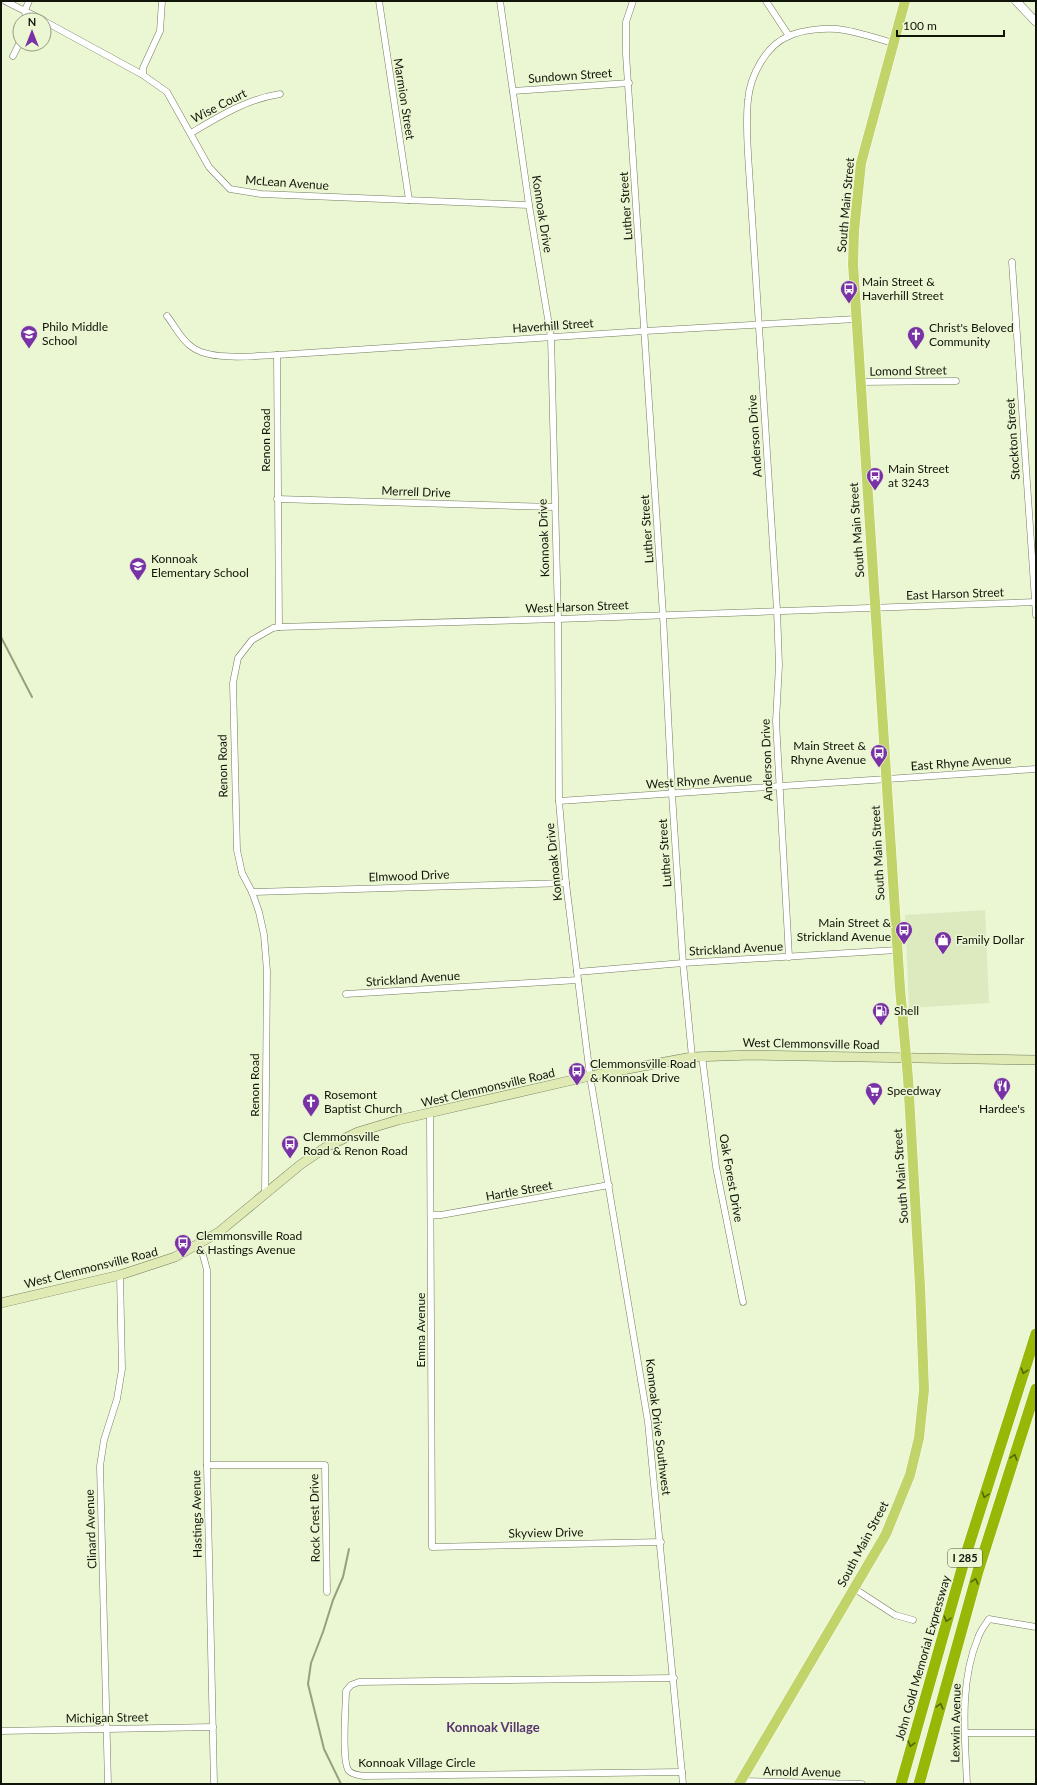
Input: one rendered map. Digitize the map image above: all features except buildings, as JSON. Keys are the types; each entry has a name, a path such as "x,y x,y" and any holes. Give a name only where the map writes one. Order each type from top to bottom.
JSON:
{"highway":[{"name":"John Gold Memorial Expressway","path":"901,1784 967,1551 1036,1334"},
{"name":"I 285","path":"919,1784 978,1571 1036,1389"}],"main road":[{"name":"South Main Street","path":"740,1783 886,1534 904,1492 918,1445 923,1412 924,1376 920,1286 853,264 854,231 861,162 905,1"},
{"name":"West Clemmonsville Road","path":"1,1303 160,1264 219,1232 316,1153 341,1138 381,1125 590,1076 702,1056 752,1055 1036,1060"}],"street":[{"name":"McLean Avenue","path":"5,1 29,12"},
{"path":"25,10 29,1"},
{"path":"143,75 143,68 160,31 162,1"},
{"name":"Marmion Street","path":"379,1 408,200"},
{"name":"Konnoak Drive","path":"500,1 528,205 551,338 554,507 558,619 559,801 566,883 590,1076"},
{"name":"Luther Street","path":"633,1 628,12 625,28 663,615 672,794 683,963 692,1057"},
{"path":"766,1 789,36"},
{"path":"1016,1 1036,22"},
{"name":"McLean Avenue","path":"52,25 143,75 167,92 209,166 230,189 261,194 528,205"},
{"name":"Anderson Drive","path":"789,957 776,721 779,665 777,610 748,154 748,99 754,74 764,57 789,36 812,30 835,29 851,31 893,43"},
{"path":"13,56 15,52"},
{"name":"Sundown Street","path":"513,91 629,83"},
{"name":"Wise Court","path":"191,133 233,109 262,97 280,94"},
{"name":"Stockton Street","path":"1012,262 1036,615"},
{"name":"Haverhill Street","path":"167,316 184,340 196,350 209,354 251,356 856,319"},
{"name":"Renon Road","path":"265,1194 267,971 264,935 252,892 242,874 237,850 233,683 238,658 252,640 273,628 279,627 277,355"},
{"name":"Lomond Street","path":"860,382 956,381"},
{"name":"Merrell Drive","path":"277,499 554,507"},
{"name":"East Harson Street","path":"876,609 1036,602"},
{"name":"West Harson Street","path":"279,627 558,619 777,610 876,609"},
{"name":"East Rhyne Avenue","path":"887,779 1036,769"},
{"name":"West Rhyne Avenue","path":"559,801 887,779"},
{"name":"Elmwood Drive","path":"252,892 566,883"},
{"name":"Strickland Avenue","path":"577,972 683,963 897,950"},
{"name":"Strickland Avenue","path":"346,994 578,980"},
{"name":"Oak Forest Drive","path":"702,1056 716,1168 743,1302"},
{"name":"Konnoak Drive Southwest","path":"590,1076 648,1422 674,1678 683,1784"},
{"name":"Emma Avenue","path":"430,1114 432,1215 432,1547"},
{"name":"Hartle Street","path":"432,1215 441,1215 519,1202 609,1185"},
{"name":"Hastings Avenue","path":"197,1245 203,1255 206,1270 207,1465 214,1784"},
{"name":"Clinard Avenue","path":"108,1784 100,1466 104,1440 117,1399 122,1369 120,1275"},
{"name":"Rock Crest Drive","path":"207,1465 324,1465 327,1592"},
{"name":"Skyview Drive","path":"432,1547 660,1542"},
{"path":"855,1589 881,1608 895,1615 914,1620"},
{"name":"Lexwin Avenue","path":"967,1784 965,1733 968,1674 978,1637 989,1619 1036,1628"},
{"name":"Konnoak Village Circle","path":"674,1678 359,1682 351,1685 346,1691 346,1766 349,1771 354,1774 364,1776 682,1772"},
{"name":"Michigan Street","path":"1,1731 213,1727"},
{"path":"965,1733 1036,1733"},
{"name":"Arnold Avenue","path":"740,1783 862,1784"}],"shaded area":[{"path":"985,910 989,1003 909,1008 905,915"}],"waterway":[{"path":"1,637 32,697"},
{"path":"341,1784 324,1749 308,1684 311,1663 333,1600 343,1577 349,1549"}],"place":[{"name":"Main Street & Haverhill Street","path":"849,304"},
{"name":"Philo Middle School","path":"29,349"},
{"name":"Christ's Beloved Community","path":"916,350"},
{"name":"Main Street at 3243","path":"875,491"},
{"name":"Konnoak Elementary School","path":"138,581"},
{"name":"Main Street & Rhyne Avenue","path":"879,768"},
{"name":"Main Street & Strickland Avenue","path":"904,945"},
{"name":"Family Dollar","path":"943,955"},
{"name":"Shell","path":"881,1026"},
{"name":"Clemmonsville Road & Konnoak Drive","path":"577,1086"},
{"name":"Hardee's","path":"1002,1101"},
{"name":"Speedway","path":"874,1106"},
{"name":"Rosemont Baptist Church","path":"311,1117"},
{"name":"Clemmonsville Road & Renon Road","path":"290,1159"},
{"name":"Clemmonsville Road & Hastings Avenue","path":"183,1258"}],"district":[{"name":"Konnoak Village","path":"493,1727"}]}
